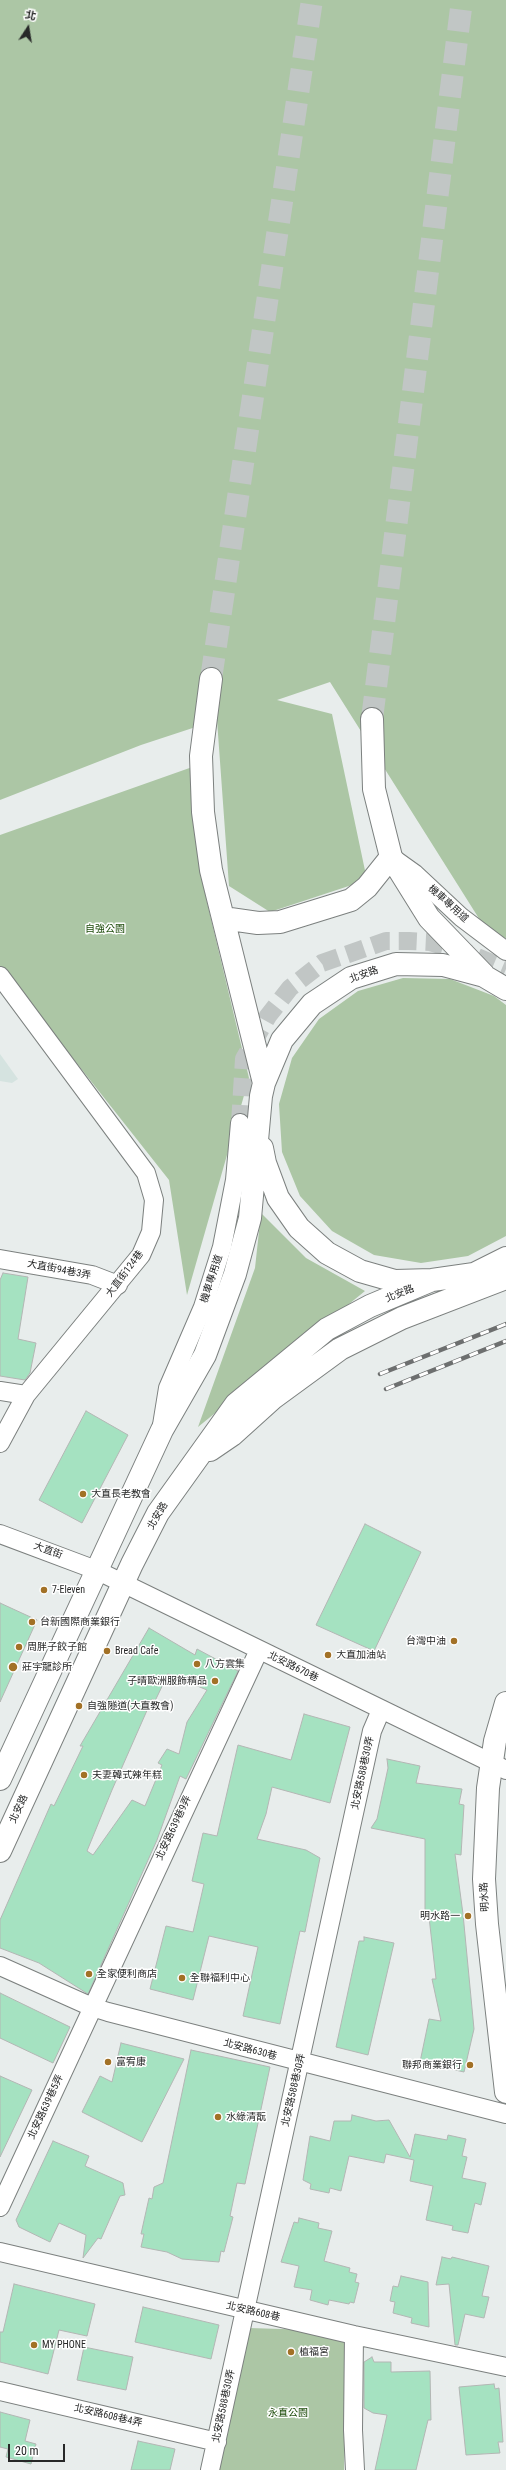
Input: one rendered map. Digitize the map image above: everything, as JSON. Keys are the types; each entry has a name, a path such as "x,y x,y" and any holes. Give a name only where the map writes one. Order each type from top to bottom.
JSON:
{"main road":[{"path":"211,679 201,756 203,812 211,870 264,1083"},
{"path":"372,719 374,789 391,857 429,918 484,976"},
{"path":"224,918 258,923 280,922 351,900 367,887 391,857"},
{"name":"北安路","path":"0,1779 162,1430 205,1355 235,1274 250,1218 250,1125 264,1083 282,1040 312,1004 351,978 396,964 443,964 484,976 506,989"},
{"name":"北安路","path":"250,1125 278,1198 299,1228 327,1253 360,1271 395,1281 432,1280 474,1274 506,1258"},
{"path":"193,1463 232,1435 273,1398 340,1349 402,1318 506,1278"},
{"name":"北安路","path":"0,1851 123,1584 158,1513 236,1404 327,1329 370,1306 432,1280"},
{"name":"明水路","path":"506,1703 499,1767 487,1795 484,1879 487,1924 506,2092"}],"street":[{"name":"機車專用道","path":"391,857 415,874 461,917 506,950"},
{"name":"大直街124巷","path":"0,976 146,1173 154,1200 151,1232 141,1255 118,1285 26,1395 0,1443"},
{"name":"大直街94巷3弄","path":"0,1259 92,1275 118,1285"},
{"path":"0,1391 26,1395"},
{"name":"大直街","path":"0,1534 96,1570"},
{"name":"北安路670巷","path":"96,1570 499,1767"},
{"name":"北安路639巷9弄","path":"92,2007 259,1650"},
{"name":"北安路588巷30弄","path":"210,2470 372,1731 381,1710"},
{"name":"北安路630巷","path":"0,1966 92,2007 300,2063 506,2114"},
{"name":"北安路639巷5弄","path":"0,2207 92,2007"},
{"name":"北安路608巷","path":"0,2252 354,2335 506,2367"},
{"path":"354,2335 353,2430 355,2470"},
{"name":"北安路608巷4弄","path":"0,2391 216,2442"}],"shaded area":[{"path":"0,1054 18,1079 12,1083 0,1081"}],"green space":[{"path":"0,0 506,0 506,938 490,936 330,682 277,700 332,714 367,880 270,912 229,886 217,720 141,745 0,800"},
{"name":"自強公園","path":"198,765 206,898 249,1078 187,1295 169,1180 0,966 0,835"},
{"path":"403,978 450,979 494,996 506,1005 506,1236 468,1256 421,1263 374,1255 332,1231 300,1196 282,1152 279,1104 292,1058 319,1019 358,991"},
{"path":"261,1213 306,1258 365,1291 198,1427 255,1268"},
{"name":"永直公園","path":"249,2328 347,2331 344,2470 219,2470"}],"building":[{"path":"3,1273 28,1277 18,1339 36,1343 30,1373 25,1380 0,1376 0,1280"},
{"path":"86,1411 128,1435 82,1523 39,1500"},
{"path":"365,1524 421,1552 374,1651 316,1625"},
{"path":"0,1603 37,1620 0,1702"},
{"path":"149,1628 195,1655 197,1649 238,1671 186,1779 180,1776 157,1840 88,1994 39,1963 0,1948 0,1920 51,1804 54,1806 83,1746 80,1746","holes":["168,1674 207,1690 187,1722 179,1754 167,1749 158,1763 162,1765 145,1806 132,1800 93,1855 87,1851 152,1699 155,1701"]},
{"path":"304,1714 350,1727 330,1803 272,1787 266,1814 257,1839 306,1850 320,1858 305,1932 300,1931 280,2024 243,2016 258,1947 209,1936 193,2000 150,1989 166,1926 193,1932 204,1884 192,1881 203,1833 217,1836 238,1745 291,1760"},
{"path":"387,1759 420,1766 416,1783 462,1789 459,1804 464,1805 461,1855 455,1854 463,1914 474,2029 464,2072 420,2062 429,2019 441,2021 432,1979 436,1979 429,1917 425,1917 425,1839 371,1828 377,1819 388,1768"},
{"path":"364,1937 394,1943 368,2055 336,2047 359,1941 364,1941"},
{"path":"0,1993 70,2027 53,2063 0,2038"},
{"path":"121,2043 184,2059 142,2142 82,2112 100,2076 112,2082"},
{"path":"191,2050 270,2067 245,2184 237,2183 230,2216 233,2217 224,2252 221,2251 219,2262 182,2259 167,2252 141,2247 144,2234 141,2234 149,2198 152,2199 154,2187 163,2183"},
{"path":"0,2076 32,2090 0,2157"},
{"path":"352,2115 376,2121 389,2120 410,2157 415,2134 447,2140 448,2135 466,2139 462,2156 467,2157 462,2178 486,2183 481,2205 475,2203 468,2233 452,2230 453,2226 426,2220 433,2186 410,2181 414,2160 386,2154 384,2163 349,2156 341,2191 330,2188 329,2193 310,2189 311,2184 303,2180 310,2136 330,2141 334,2121 351,2121"},
{"path":"53,2141 89,2156 85,2166 123,2183 125,2195 120,2196 101,2239 98,2238 83,2258 86,2235 59,2223 50,2242 19,2227 16,2220"},
{"path":"299,2218 319,2223 318,2228 332,2231 324,2261 350,2268 349,2272 357,2274 355,2282 359,2283 354,2303 350,2302 349,2304 329,2300 328,2305 310,2300 312,2290 294,2287 299,2266 281,2262 294,2222 298,2223"},
{"path":"442,2257 451,2259 452,2257 489,2266 482,2296 489,2297 484,2318 465,2314 458,2345 455,2345 449,2284 436,2285"},
{"path":"401,2276 428,2282 429,2327 411,2323 412,2318 393,2313 395,2302 390,2301 393,2286 398,2287"},
{"path":"14,2284 95,2304 87,2336 59,2330 48,2374 0,2362 0,2332 3,2332"},
{"path":"143,2307 219,2325 211,2359 135,2342"},
{"path":"84,2347 133,2357 126,2390 77,2380"},
{"path":"372,2357 374,2362 391,2362 391,2372 430,2371 431,2420 428,2420 416,2470 375,2470 387,2415 373,2413 364,2408 364,2362"},
{"path":"494,2384 495,2389 499,2388 503,2442 498,2442 500,2453 466,2455 459,2387"},
{"path":"0,2412 30,2420 25,2441 36,2444 31,2464 6,2457 8,2449 0,2447"},
{"path":"138,2441 175,2449 170,2470 131,2470"}],"tunnel":[{"path":"211,679 312,0"},
{"path":"372,719 462,0"},
{"path":"240,1123 244,1059 268,1016 290,988 322,963 386,941 409,941 430,942 465,952 506,969"}],"railway":[{"path":"380,1374 506,1324"},
{"path":"386,1389 506,1341"}],"place":[{"name":"大直長老教會","path":"83,1494"},
{"name":"7-Eleven","path":"44,1590"},
{"name":"台新國際商業銀行","path":"32,1622"},
{"name":"台灣中油","path":"454,1641"},
{"name":"周胖子餃子館","path":"19,1647"},
{"name":"Bread Cafe","path":"107,1651"},
{"name":"大直加油站","path":"328,1655"},
{"name":"八方雲集","path":"197,1664"},
{"name":"莊宇龍診所","path":"13,1667"},
{"name":"子晴歐洲服飾精品","path":"215,1681"},
{"name":"自強隧道(大直教會)","path":"79,1706"},
{"name":"夫妻韓式辣年糕","path":"84,1775"},
{"name":"明水路一","path":"468,1916"},
{"name":"全家便利商店","path":"89,1974"},
{"name":"全聯福利中心","path":"182,1978"},
{"name":"富宥康","path":"108,2062"},
{"name":"聯邦商業銀行","path":"470,2065"},
{"name":"水綠清翫","path":"218,2117"},
{"name":"MY PHONE","path":"34,2345"},
{"name":"植福宮","path":"291,2352"}]}
